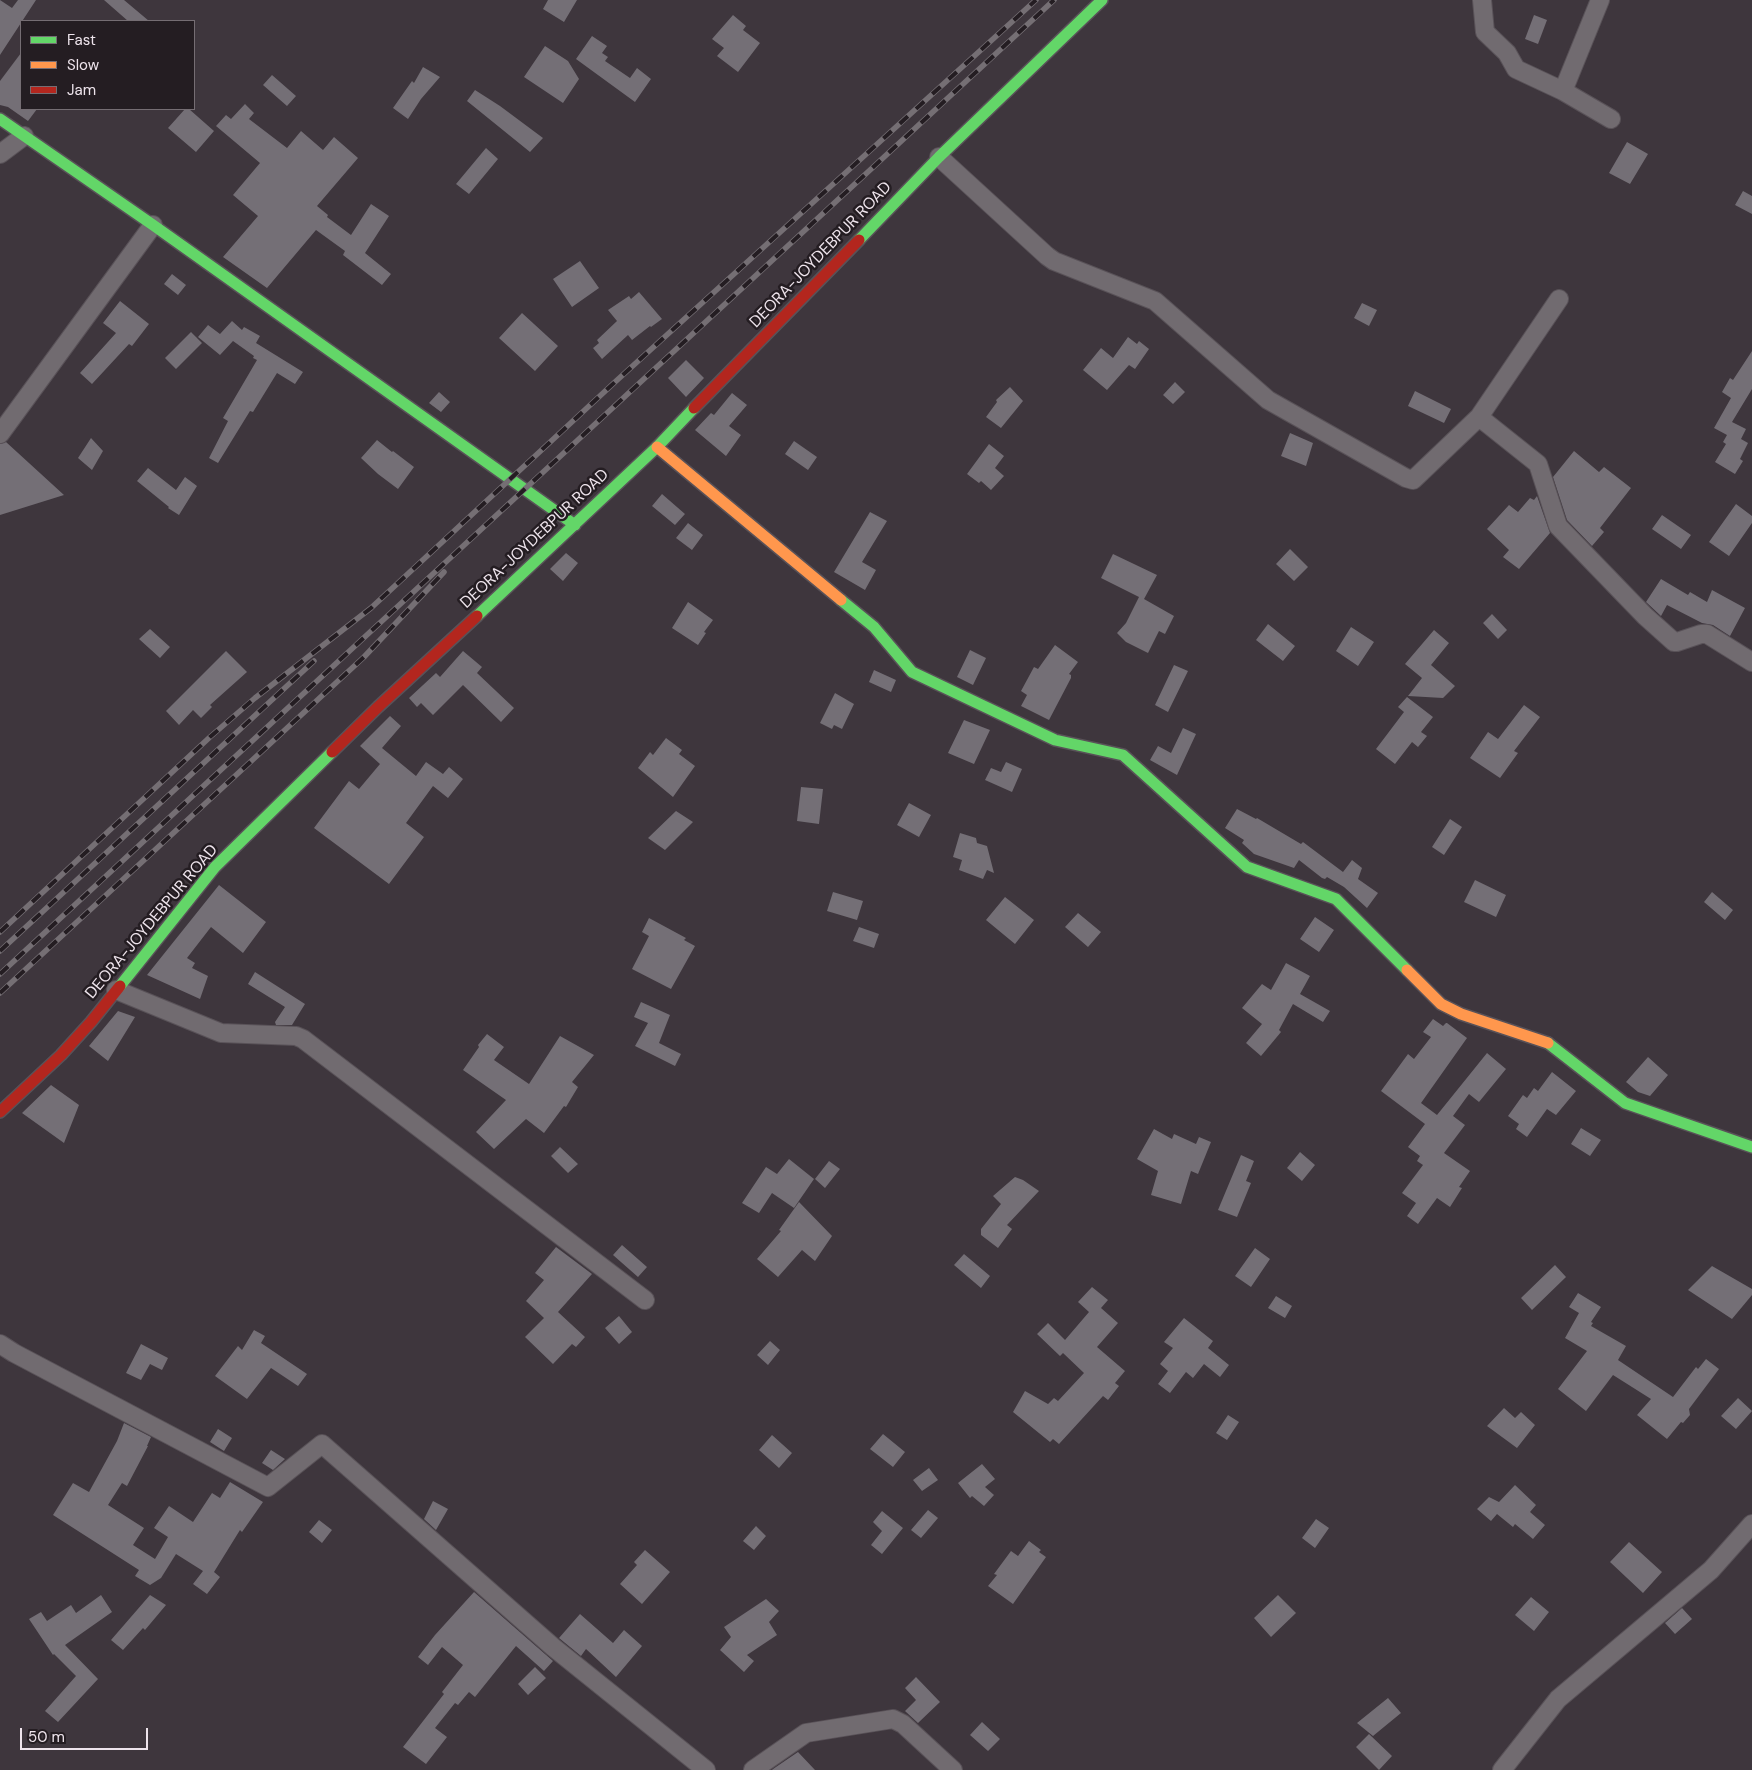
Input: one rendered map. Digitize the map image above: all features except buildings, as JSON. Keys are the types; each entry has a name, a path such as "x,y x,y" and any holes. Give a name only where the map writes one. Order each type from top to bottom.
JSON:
{"street":[{"name":"DEORA-JOYDEBPUR ROAD","path":"0,1112 60,1055 91,1022 215,867 378,707 657,447 939,157 1102,0"},
{"path":"1482,0 1485,32 1507,53 1516,69 1563,91 1611,119"},
{"path":"1563,91 1600,0"},
{"path":"0,119 153,225 575,525"},
{"path":"0,154 24,136"},
{"path":"939,157 1047,256 1155,301 1268,400 1406,478 1413,480 1479,417 1559,299"},
{"path":"0,434 153,225"},
{"path":"1479,417 1538,464 1558,526 1645,616 1674,642 1707,634 1752,662"},
{"path":"657,447 874,627 912,672 1055,740 1123,755 1247,867 1336,899 1441,1004 1461,1014 1548,1043 1626,1103 1752,1147"},
{"path":"116,990 221,1033 296,1036 303,1039 645,1300"},
{"path":"0,1344 268,1487 322,1444 553,1647 698,1768"},
{"path":"1502,1770 1558,1700 1711,1570 1752,1524"},
{"path":"753,1770 806,1733 893,1719 903,1724 953,1770"}],"railway":[{"path":"0,932 210,737 255,698 371,608 615,382 1036,0"},
{"path":"0,974 1054,0"},
{"path":"0,993 364,657 444,572"},
{"path":"0,951 314,661"}],"traffic: fast":[{"path":"859,240 939,157 1102,0"},
{"path":"0,119 153,225 575,525"},
{"path":"477,616 657,447 694,408"},
{"path":"841,600 874,627 912,672 1055,740 1123,755 1247,867 1336,899 1407,970"},
{"path":"120,986 215,867 332,752"},
{"path":"1548,1043 1625,1103 1752,1147"}],"traffic: slow":[{"path":"657,447 841,600"},
{"path":"1407,970 1441,1004 1461,1014 1548,1043"}],"traffic: jam":[{"path":"694,408 859,240"},
{"path":"332,752 477,616"},
{"path":"0,1112 61,1055 120,986"}]}
